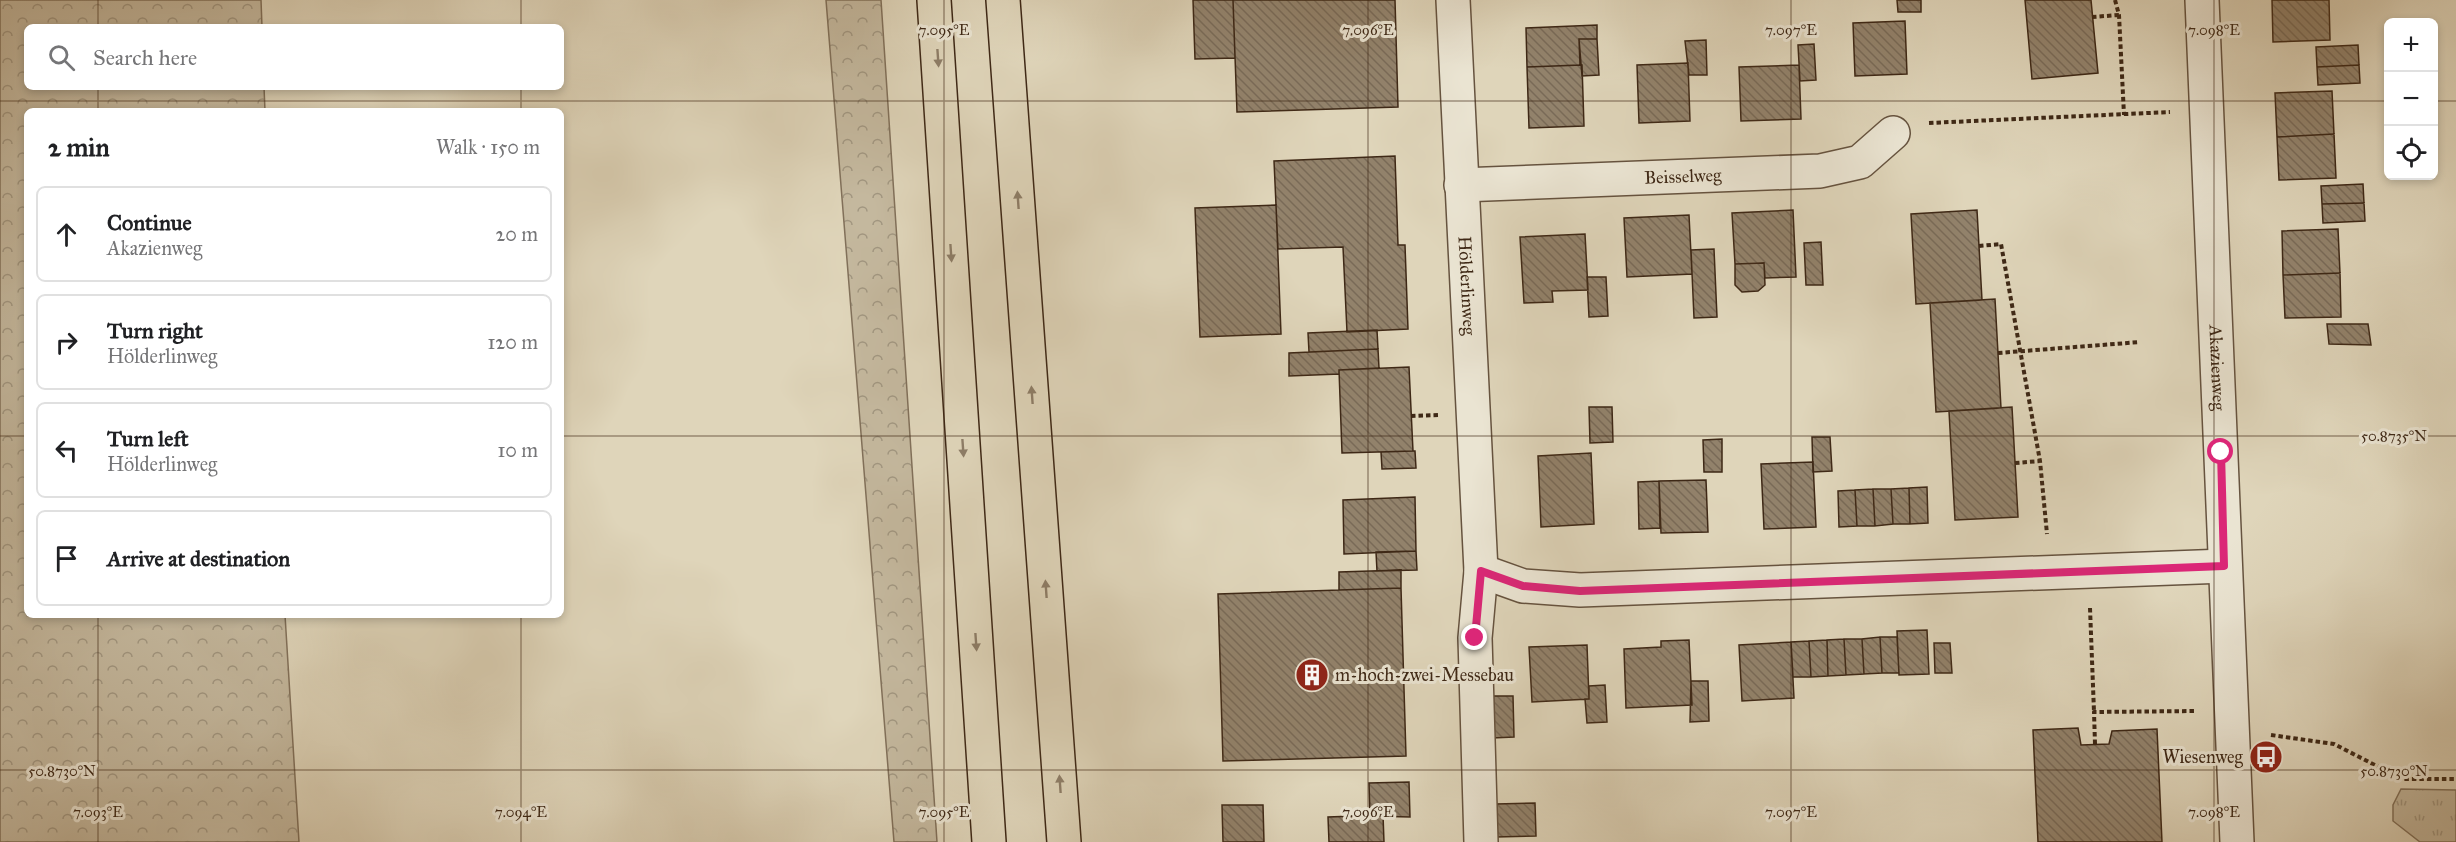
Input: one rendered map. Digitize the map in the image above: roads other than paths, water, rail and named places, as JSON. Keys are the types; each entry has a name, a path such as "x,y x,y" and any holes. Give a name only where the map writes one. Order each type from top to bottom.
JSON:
{"highway":[{"path":"934,0 988,842"},
{"path":"1003,0 1064,842"}],"street":[{"name":"Hölderlinweg","path":"1453,0 1481,571 1475,638 1481,842"},
{"name":"Akazienweg","path":"2202,0 2237,842"},
{"name":"Beisselweg","path":"1461,185 1820,171 1860,162 1893,133"},
{"path":"1481,571 1523,586 1580,591 2224,566"}],"place":[{"name":"m-hoch-zwei-Messebau","path":"1312,675"},
{"name":"Wiesenweg","path":"2266,757"}]}
